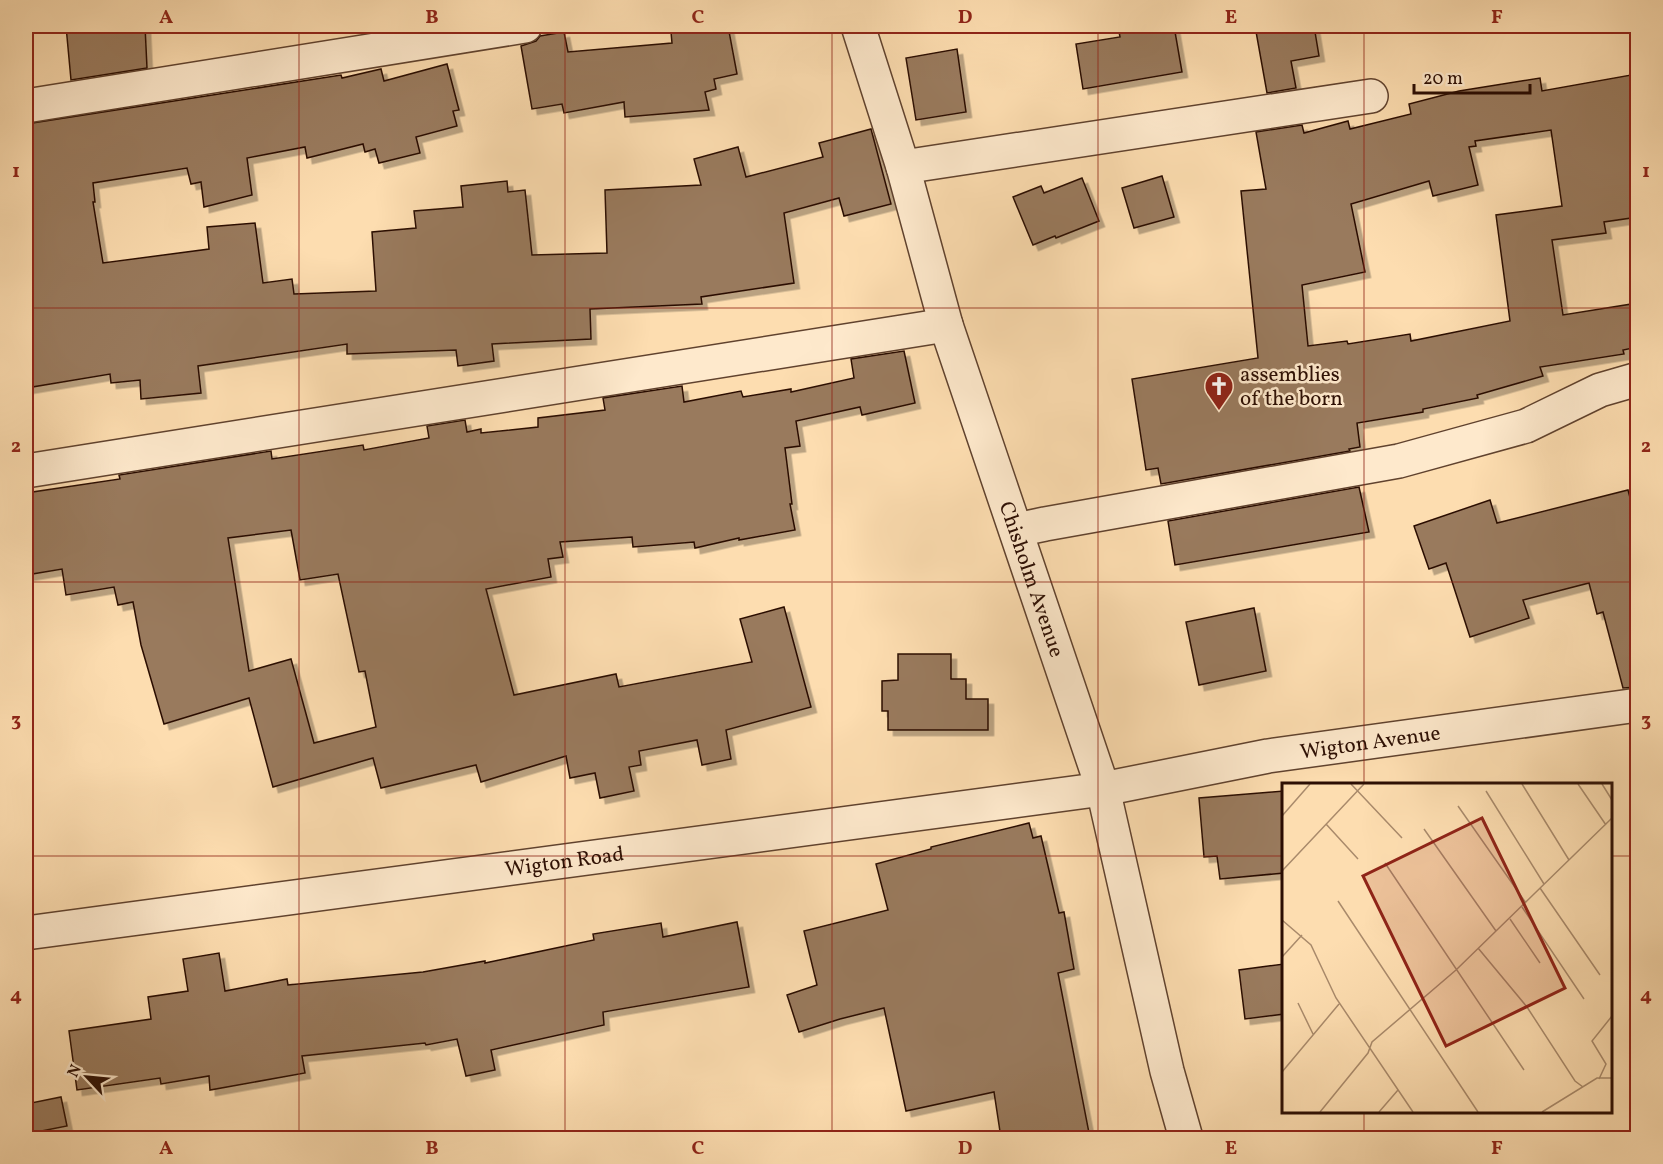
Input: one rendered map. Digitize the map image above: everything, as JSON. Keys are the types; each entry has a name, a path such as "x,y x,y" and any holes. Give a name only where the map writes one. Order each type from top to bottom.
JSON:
{"street":[{"path":"26,106 525,26"},
{"name":"Chisholm Avenue","path":"861,26 903,167 946,325 1103,789 1167,1071 1186,1138"},
{"path":"903,167 1371,96"},
{"path":"26,471 946,325"},
{"path":"1016,530 1399,461 1526,426 1600,390 1638,380"},
{"name":"Wigton Avenue","path":"1103,789 1268,756 1638,705"},
{"name":"Wigton Road","path":"26,933 1103,789"}],"building":[{"path":"66,26 145,26 147,68 71,80"},
{"path":"707,26 728,26 737,74 714,79 716,89 705,92 709,110 625,117 624,102 564,113 562,104 532,109 521,46 536,41 540,36 564,32 568,52 672,43 671,32"},
{"path":"1118,26 1174,26 1182,72 1083,89 1076,44 1120,37"},
{"path":"1255,26 1314,26 1319,56 1291,61 1296,88 1267,93"},
{"path":"957,49 966,112 916,120 906,58"},
{"path":"447,64 459,110 453,111 457,126 416,137 420,153 379,163 375,149 365,152 363,144 307,158 305,147 247,158 252,195 204,207 201,182 191,184 187,168 93,183 95,202 93,202 103,263 209,249 207,227 255,223 263,283 292,279 294,294 376,291 372,232 416,228 414,211 463,207 461,186 507,181 508,192 525,190 532,255 607,253 605,190 701,185 694,159 738,147 746,177 823,157 819,143 871,129 891,204 844,216 839,198 784,213 794,283 701,297 702,304 590,309 591,339 492,344 494,361 458,366 456,350 347,354 347,344 198,366 201,393 141,399 140,380 111,383 110,374 26,388 26,124 341,75 342,78 381,69 384,81"},
{"path":"1631,75 1638,113 1638,217 1604,222 1606,233 1552,240 1563,315 1638,303 1638,347 1623,350 1624,354 1540,367 1543,376 1477,395 1478,398 1423,409 1423,412 1357,423 1360,447 1349,449 1350,451 1161,484 1158,468 1146,470 1132,379 1258,358 1241,191 1266,189 1256,132 1302,125 1304,133 1348,121 1350,129 1411,114 1409,104 1459,91 1540,78 1542,91","holes":["1551,130 1562,206 1496,215 1510,321 1411,341 1410,334 1348,344 1347,341 1308,346 1302,285 1365,272 1351,204 1429,181 1433,196 1478,185 1469,147 1476,146 1475,141"]},
{"path":"1162,176 1174,217 1134,228 1122,188"},
{"path":"1082,178 1099,221 1033,245 1013,197 1041,186 1044,193"},
{"path":"904,351 915,403 862,415 860,407 796,421 800,446 785,448 792,504 790,504 795,530 739,540 739,538 695,548 694,542 633,547 632,537 560,542 563,557 548,559 551,577 486,589 514,695 616,674 619,687 752,662 740,619 784,607 811,707 726,730 731,759 702,765 697,740 639,751 641,765 629,767 634,791 600,798 595,773 570,778 566,756 481,782 476,765 381,788 373,758 273,787 249,698 164,724 141,645 133,602 118,605 114,587 66,595 62,569 26,575 26,493 120,479 119,475 271,451 272,459 363,445 364,450 429,438 427,426 465,420 467,432 481,429 481,433 538,427 538,418 605,410 603,398 682,386 684,402 741,391 743,397 791,389 791,392 854,378 851,359","holes":["291,530 300,580 338,574 359,672 365,671 376,727 314,743 291,659 249,671 228,538"]},
{"path":"1359,487 1369,532 1175,565 1168,521"},
{"path":"1628,490 1638,528 1638,687 1623,688 1603,612 1597,614 1589,583 1523,600 1529,618 1470,637 1446,563 1429,569 1414,526 1490,500 1497,523"},
{"path":"1254,608 1266,671 1199,685 1186,622"},
{"path":"898,654 951,654 951,679 966,679 966,699 988,699 988,730 888,730 888,711 882,711 882,681 898,680"},
{"path":"1282,791 1282,873 1220,879 1217,856 1204,857 1199,798"},
{"path":"1029,823 1033,838 1041,836 1059,913 1064,912 1074,969 1058,973 1090,1138 1001,1138 994,1092 906,1111 884,1008 799,1032 787,995 817,985 804,931 888,910 876,864 931,849 931,847"},
{"path":"737,922 749,987 603,1012 604,1025 491,1050 495,1070 466,1076 457,1039 426,1045 425,1043 302,1056 305,1073 210,1090 209,1076 161,1084 160,1078 77,1090 69,1031 151,1019 148,997 188,991 183,959 219,953 225,991 287,979 288,985 423,972 485,961 485,963 594,940 593,934 661,923 663,937"},
{"path":"1282,964 1282,1014 1245,1019 1239,970"},
{"path":"61,1097 67,1126 26,1134 26,1104"}],"place":[{"name":"assemblies of the born","path":"1219,412"}]}
